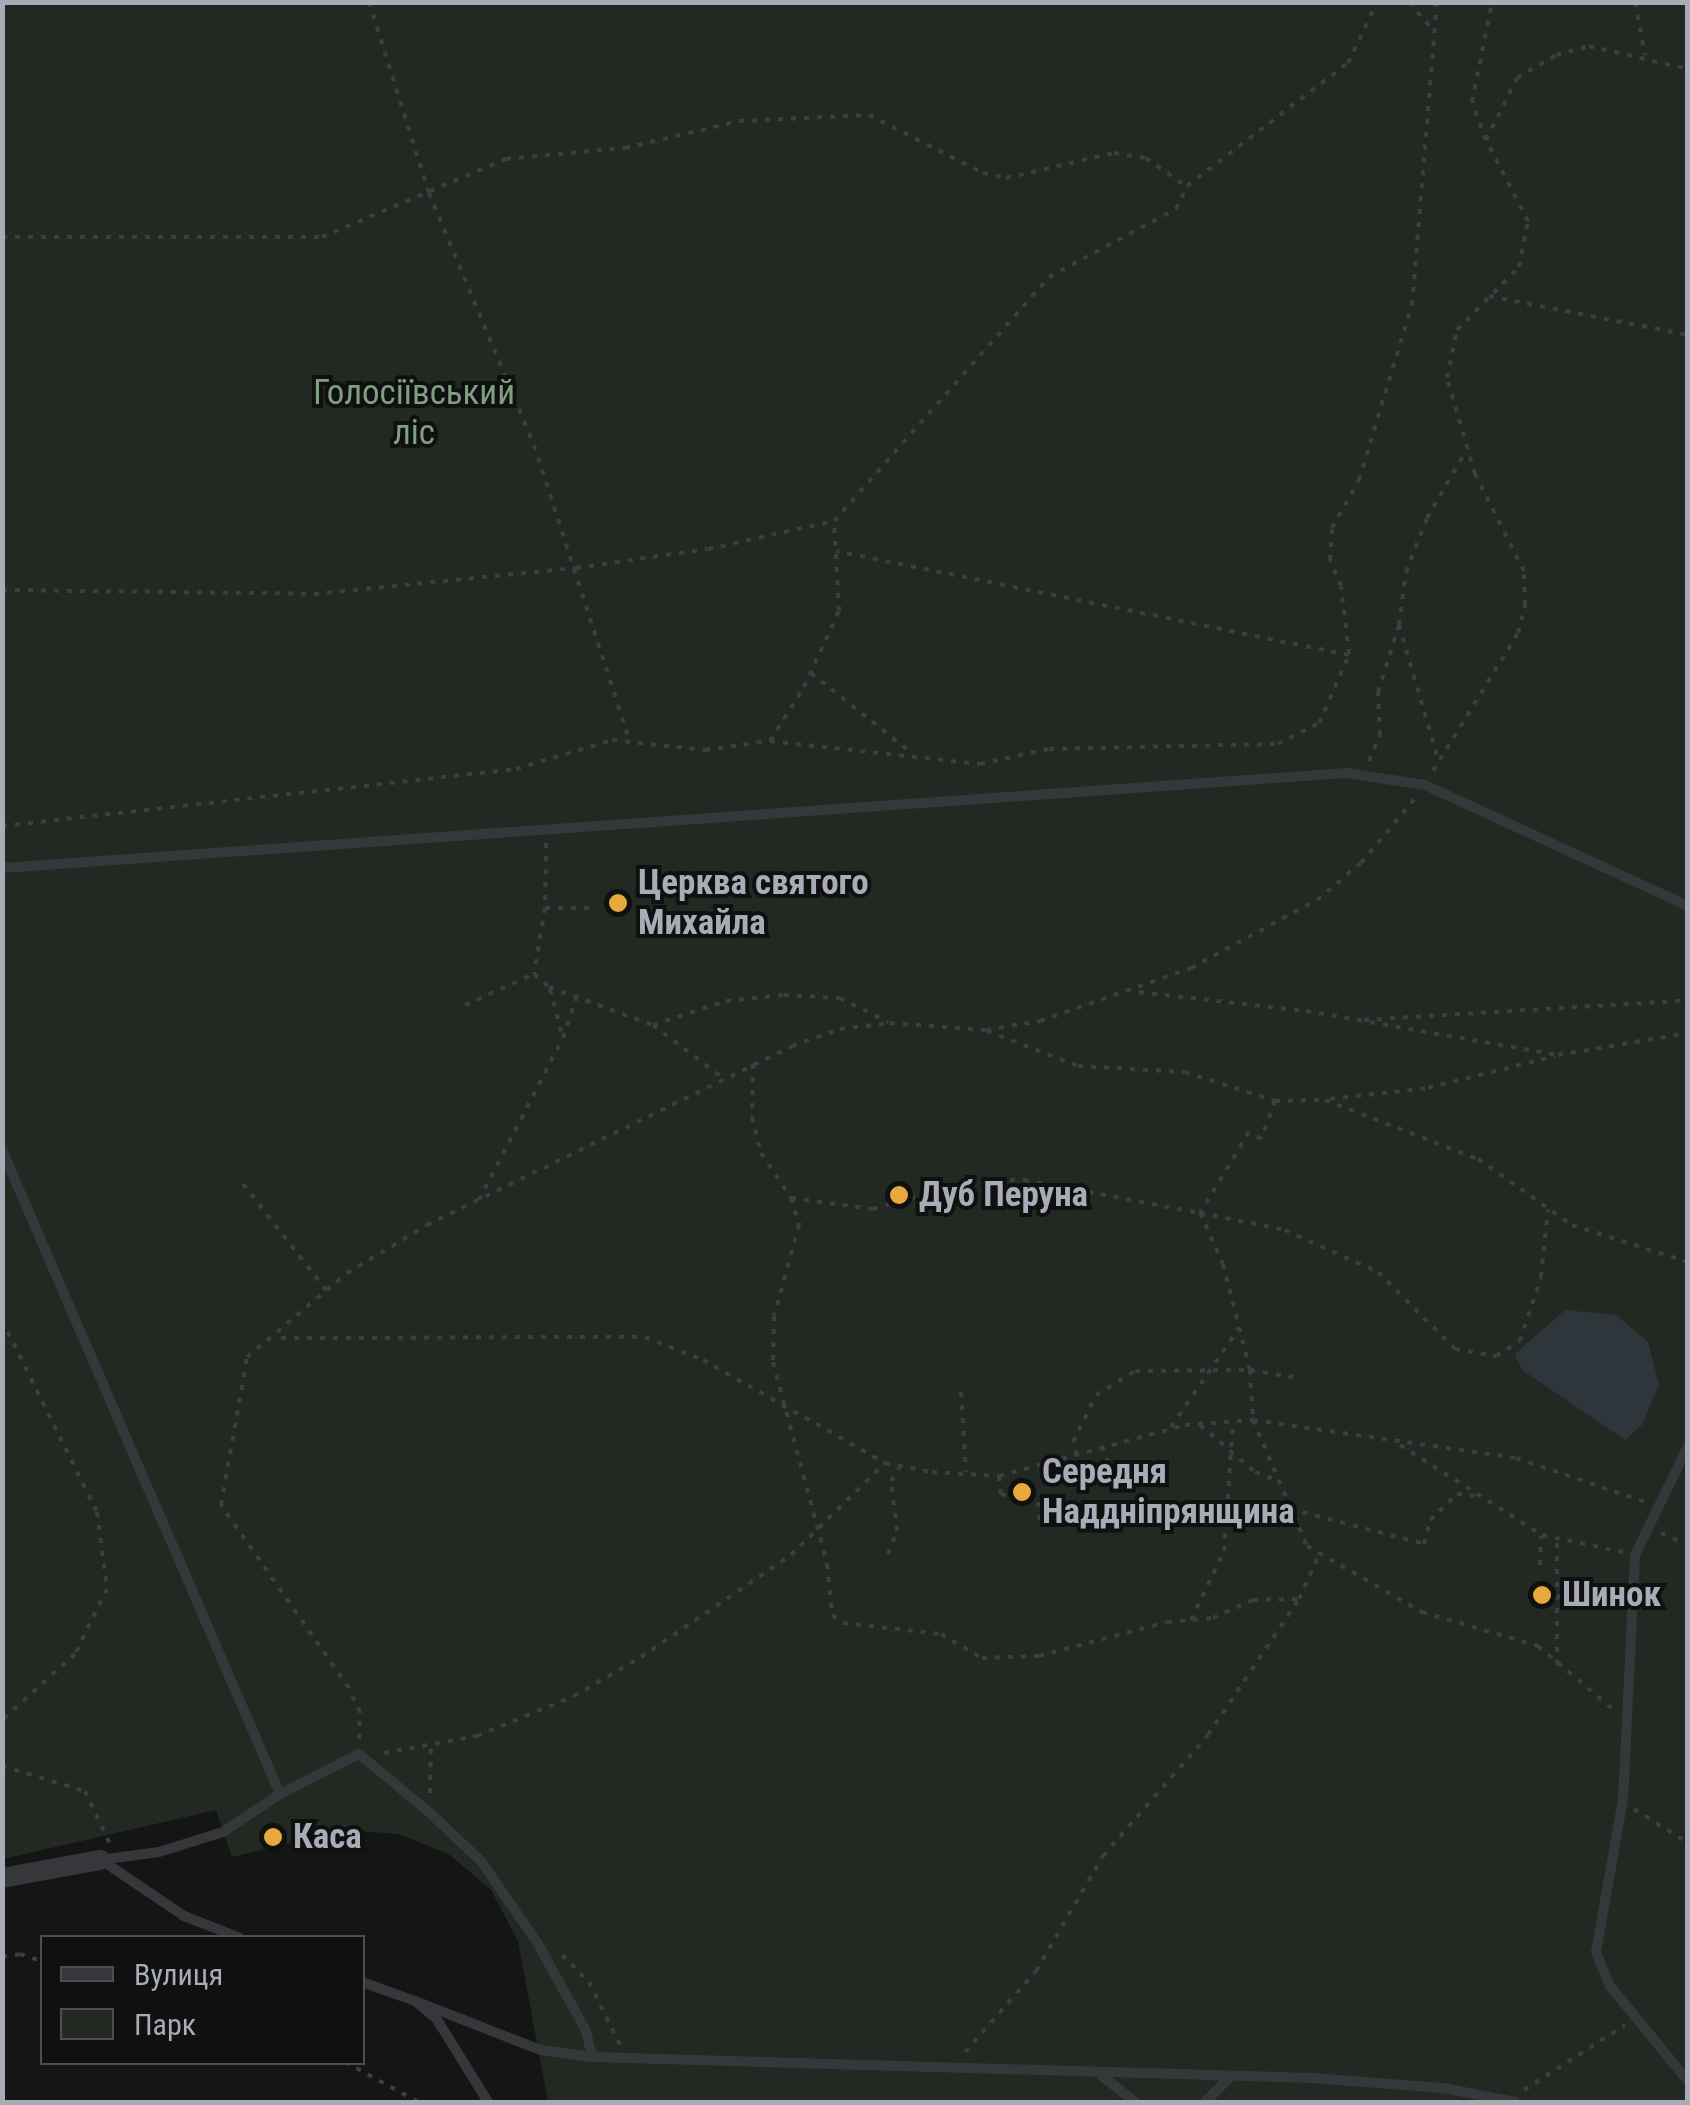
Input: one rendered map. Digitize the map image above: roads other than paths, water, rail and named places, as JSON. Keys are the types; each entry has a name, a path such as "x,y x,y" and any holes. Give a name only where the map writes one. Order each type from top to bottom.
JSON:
{"street":[{"path":"2,1878 107,1859"}],"lane":[{"path":"2,868 1058,796 1256,776 1363,776 1425,784 1688,906"},
{"path":"2,1150 280,1794"},
{"path":"1688,1446 1635,1555 1622,1717 1623,1799 1596,1952 1610,1986 1688,2081"},
{"path":"107,1859 222,1832 280,1794 359,1754 482,1861 538,1944 586,2031 592,2057"},
{"path":"107,1859 184,1916 232,1935"},
{"path":"365,1983 542,2050 631,2062 1230,2078 1444,2088 1511,2102"},
{"path":"415,2001 454,2042 488,2102"},
{"path":"1102,2076 1135,2102"},
{"path":"1206,2102 1230,2078"}],"place":[{"name":"Церква святого Михайла","path":"618,903"},
{"name":"Дуб Перуна","path":"899,1195"},
{"name":"Середня Наддніпрянщина","path":"1022,1492"},
{"name":"Шинок","path":"1542,1595"},
{"name":"Каса","path":"273,1837"}],"park label":[{"name":"Голосіївський ліс","path":"414,413"}]}
